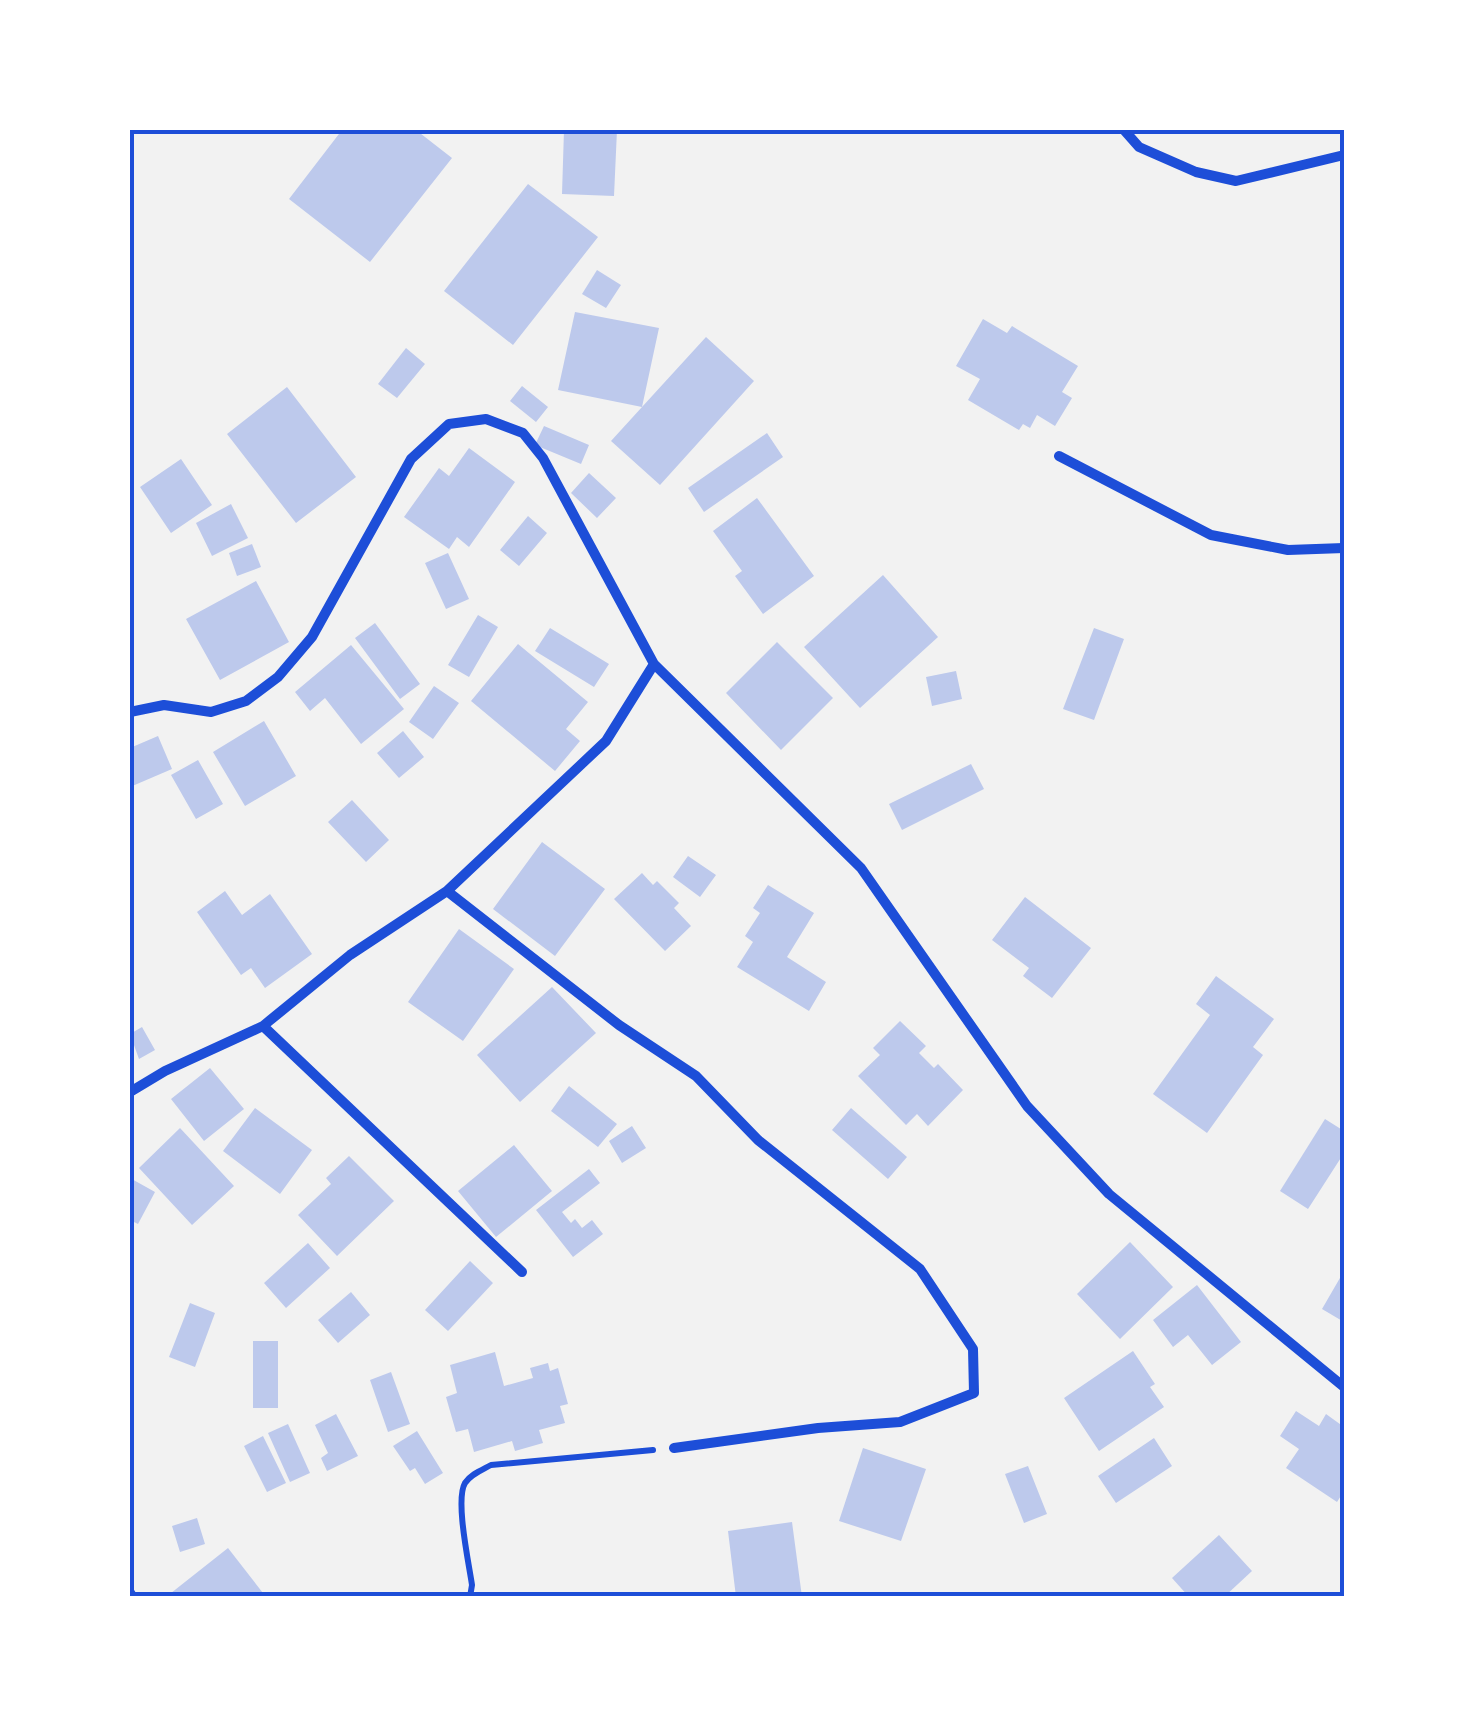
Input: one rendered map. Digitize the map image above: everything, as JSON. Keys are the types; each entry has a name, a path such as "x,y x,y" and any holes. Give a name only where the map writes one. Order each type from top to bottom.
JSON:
{"street":[{"path":"1124,130 1140,147 1196,172 1236,181 1344,154"},
{"path":"130,712 164,705 210,712 246,701 278,677 312,638 411,459 449,424 486,420 523,434 543,458 654,664 861,868 1027,1106 1110,1194 1344,1387"},
{"path":"1059,456 1210,536 1288,550 1344,548"},
{"path":"130,1092 165,1071 263,1026 350,955 447,890 606,741 654,664"},
{"path":"447,890 620,1025 696,1076 758,1140 920,1269 973,1349 974,1393 900,1422 818,1428 674,1448"},
{"path":"263,1026 522,1272"}],"path":[{"path":"470,1597 462,1501 463,1486 473,1475 491,1465 674,1448"},
{"path":"130,1589 135,1597"}],"building":[{"path":"342,130 416,130 452,158 370,262 289,199"},
{"path":"564,130 617,130 614,196 562,194"},
{"path":"528,184 598,237 513,345 444,291"},
{"path":"597,270 621,285 606,308 582,294"},
{"path":"575,312 659,328 642,407 558,390"},
{"path":"983,319 1007,333 1012,326 1078,366 1062,392 1072,398 1055,426 1037,415 1030,428 1023,424 1019,430 968,400 980,379 956,366"},
{"path":"706,337 754,381 660,485 611,441"},
{"path":"406,348 425,364 397,398 378,384"},
{"path":"522,386 548,407 536,422 510,401"},
{"path":"287,387 356,477 296,523 227,434"},
{"path":"544,426 589,445 581,464 535,445"},
{"path":"767,433 783,457 704,512 688,488"},
{"path":"469,448 515,482 469,547 457,537 449,549 404,517 439,468 449,476"},
{"path":"181,459 212,505 171,533 140,487"},
{"path":"589,473 616,498 597,518 571,493"},
{"path":"757,498 814,576 763,614 735,576 742,571 713,531"},
{"path":"231,504 248,538 212,556 196,523"},
{"path":"528,516 547,533 519,566 500,550"},
{"path":"252,544 261,567 237,576 229,553"},
{"path":"448,553 469,599 446,609 425,563"},
{"path":"883,575 938,637 860,708 804,647"},
{"path":"256,581 289,642 220,680 186,619"},
{"path":"478,615 498,627 469,677 448,665"},
{"path":"375,623 420,684 400,699 355,638"},
{"path":"550,628 609,664 594,687 535,651"},
{"path":"1094,628 1124,639 1094,720 1063,709"},
{"path":"777,642 833,698 781,750 726,693"},
{"path":"518,644 588,702 566,729 580,741 555,771 471,701"},
{"path":"351,645 404,709 361,744 325,698 310,711 295,692"},
{"path":"956,671 962,699 932,706 926,677"},
{"path":"434,686 459,703 433,739 409,722"},
{"path":"264,721 296,776 245,806 213,752"},
{"path":"403,731 424,757 399,778 377,753"},
{"path":"158,736 172,769 130,787 130,748"},
{"path":"198,760 223,804 196,819 171,775"},
{"path":"971,764 984,789 902,830 889,804"},
{"path":"352,800 389,840 366,862 328,822"},
{"path":"542,842 605,889 555,956 493,909"},
{"path":"688,856 716,875 700,897 673,877"},
{"path":"642,873 653,885 657,881 679,903 674,908 691,926 665,951 614,899"},
{"path":"768,885 814,913 787,957 826,982 809,1011 737,967 753,942 745,936 760,913 753,908"},
{"path":"225,891 242,915 270,894 312,954 265,988 251,968 241,975 197,912"},
{"path":"1025,897 1091,948 1052,998 1023,976 1029,968 992,940"},
{"path":"459,929 514,969 463,1041 408,1002"},
{"path":"1216,976 1274,1019 1253,1047 1263,1055 1207,1133 1153,1094 1210,1015 1196,1004"},
{"path":"552,987 596,1033 520,1102 477,1055"},
{"path":"900,1021 926,1046 919,1053 934,1068 938,1064 963,1090 928,1126 917,1114 906,1125 858,1076 880,1055 873,1048"},
{"path":"142,1027 155,1050 139,1059 130,1034"},
{"path":"210,1068 244,1109 204,1141 171,1099"},
{"path":"569,1086 617,1124 598,1147 551,1111"},
{"path":"255,1108 312,1150 280,1194 223,1151"},
{"path":"851,1108 907,1157 888,1179 832,1130"},
{"path":"1325,1119 1344,1131 1344,1153 1308,1209 1280,1191"},
{"path":"632,1126 646,1148 622,1163 609,1141"},
{"path":"180,1128 234,1186 192,1225 139,1168"},
{"path":"514,1145 552,1191 496,1237 458,1191"},
{"path":"349,1156 394,1201 337,1256 298,1215 331,1184 326,1178"},
{"path":"589,1169 600,1183 562,1212 582,1228 592,1220 603,1234 573,1257 536,1210"},
{"path":"130,1178 155,1192 138,1224 130,1220"},
{"path":"1130,1242 1173,1287 1120,1339 1077,1294"},
{"path":"308,1243 330,1268 286,1308 264,1283"},
{"path":"470,1261 493,1283 448,1331 425,1310"},
{"path":"1344,1271 1344,1322 1322,1309"},
{"path":"1197,1285 1241,1342 1212,1365 1188,1335 1173,1347 1153,1320"},
{"path":"351,1292 370,1315 338,1343 318,1320"},
{"path":"190,1303 215,1313 195,1367 169,1357"},
{"path":"253,1341 278,1341 278,1408 253,1408"},
{"path":"1133,1351 1155,1384 1150,1387 1164,1407 1099,1451 1064,1398"},
{"path":"495,1352 504,1386 533,1378 530,1368 548,1363 550,1371 558,1368 568,1404 560,1406 565,1423 539,1430 543,1443 515,1451 512,1441 474,1452 468,1429 456,1432 446,1397 457,1393 450,1365"},
{"path":"391,1372 410,1424 388,1432 370,1380"},
{"path":"1296,1411 1319,1426 1326,1414 1344,1427 1344,1491 1337,1502 1286,1468 1299,1449 1280,1436"},
{"path":"336,1414 358,1456 327,1471 321,1458 328,1453 315,1425"},
{"path":"288,1424 310,1473 290,1482 268,1433"},
{"path":"417,1431 443,1473 425,1484 415,1468 410,1471 393,1446"},
{"path":"263,1436 286,1483 267,1492 244,1446"},
{"path":"1154,1438 1172,1466 1116,1503 1098,1476"},
{"path":"863,1448 926,1469 901,1541 839,1521"},
{"path":"1028,1466 1047,1514 1024,1523 1005,1474"},
{"path":"197,1518 205,1544 180,1552 172,1526"},
{"path":"792,1522 802,1597 736,1597 728,1531"},
{"path":"1219,1535 1252,1571 1224,1597 1189,1597 1172,1578"},
{"path":"228,1548 266,1597 166,1597"}]}
